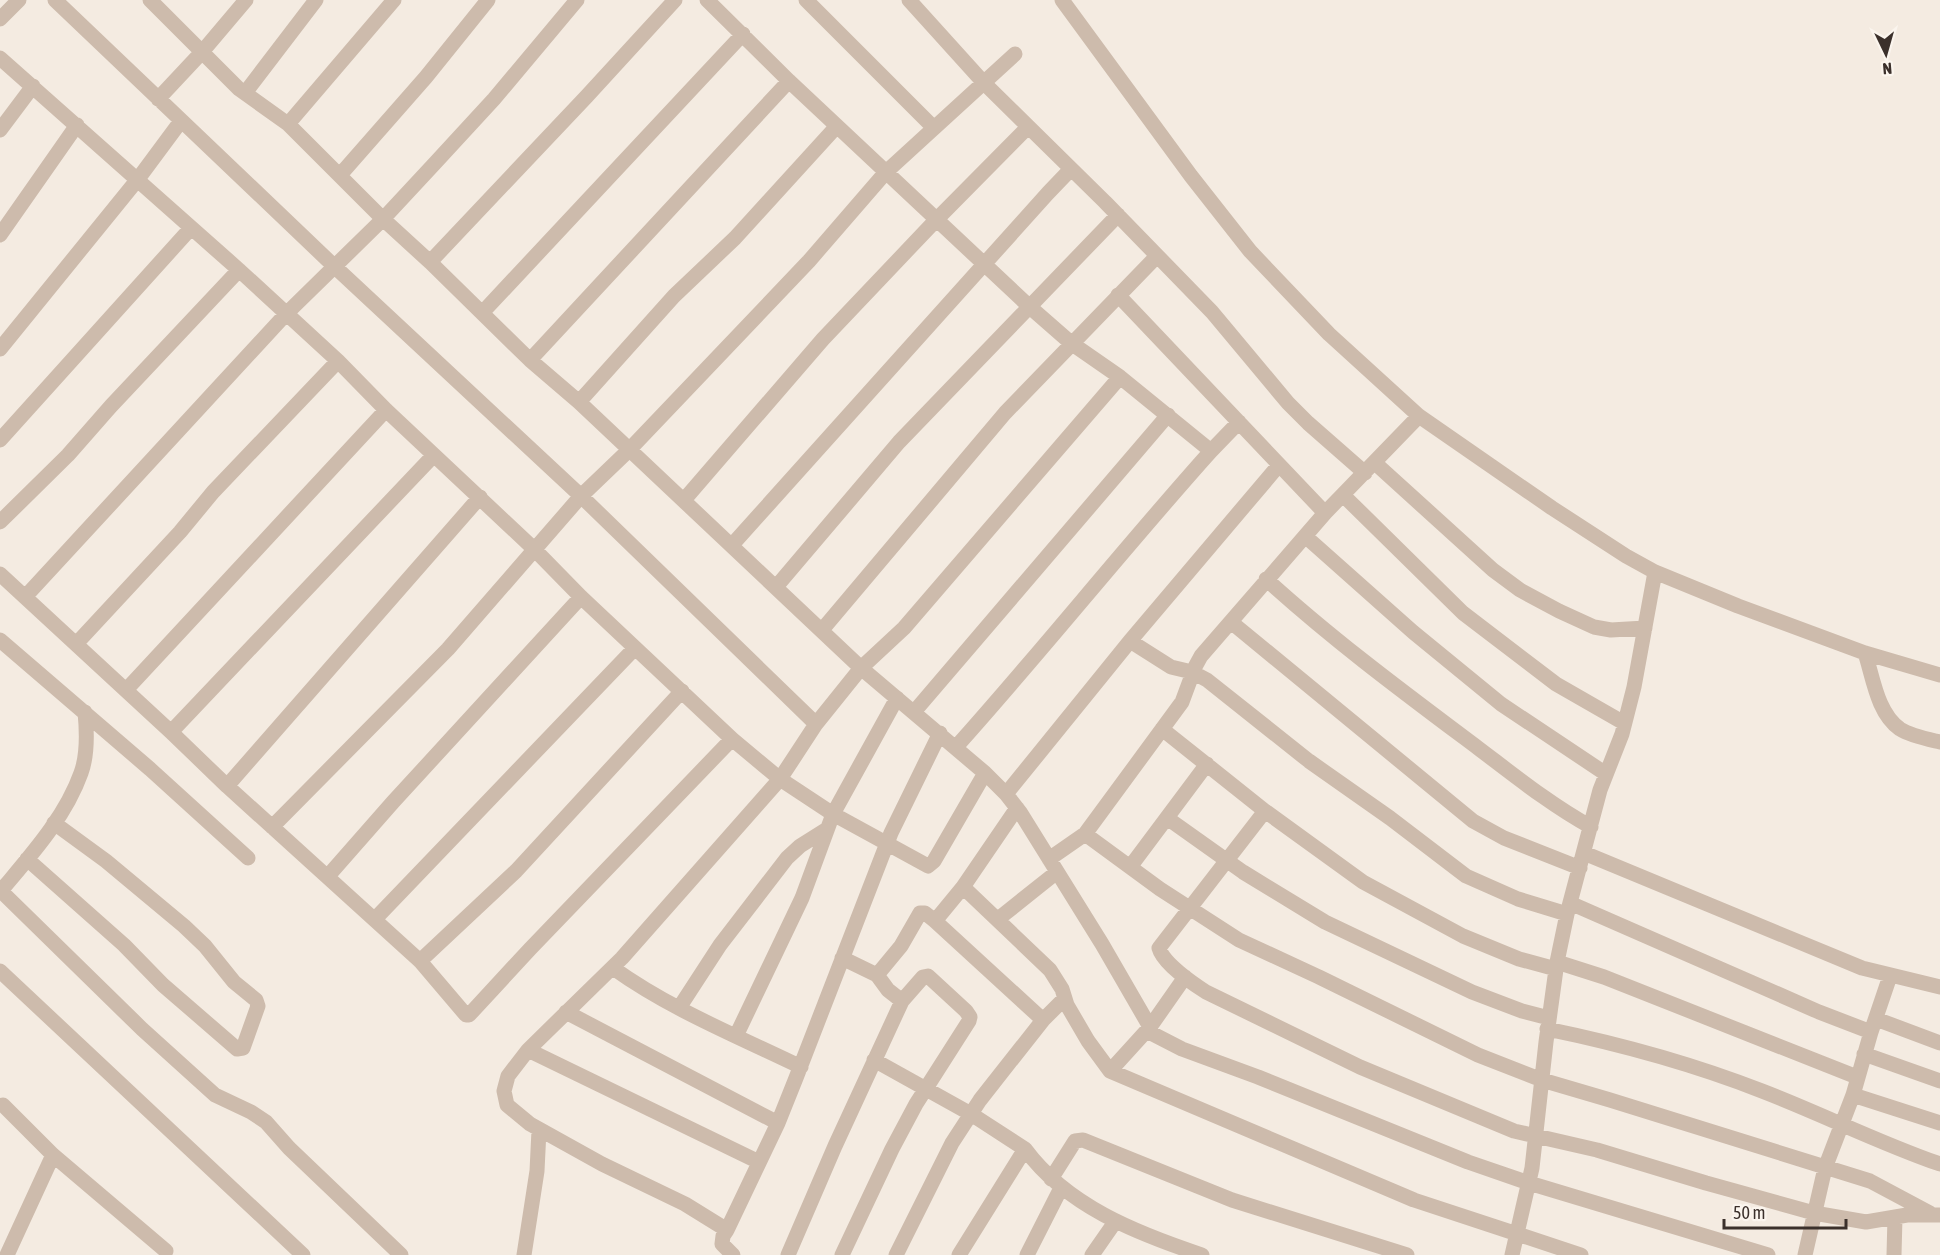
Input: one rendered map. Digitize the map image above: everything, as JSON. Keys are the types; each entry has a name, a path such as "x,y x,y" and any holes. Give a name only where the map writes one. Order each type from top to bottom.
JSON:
{"street":[{"path":"0,19 19,0"},
{"path":"56,0 334,266 581,496 816,724"},
{"path":"150,0 245,93 288,124 530,360 579,402 861,668 940,733 1006,794 1102,944 1148,1029 1182,1049 1258,1077 1468,1162 1528,1183 1768,1255"},
{"path":"245,93 316,0"},
{"path":"288,124 394,0"},
{"path":"340,175 426,77 488,0"},
{"path":"25,597 286,314 383,219 494,99 577,0"},
{"path":"430,262 588,96 675,0"},
{"path":"707,0 789,81 1030,308 1071,343 1120,377 1168,415 1211,452"},
{"path":"806,0 933,127"},
{"path":"909,0 1027,128 1118,215 1212,312 1288,403 1308,423 1370,468 1492,570 1520,590 1594,627 1611,630 1645,628"},
{"path":"1062,0 1191,176 1250,251 1329,334 1419,416 1552,508 1655,572 1738,606 1865,653 1940,675"},
{"path":"158,99 202,52 237,3"},
{"path":"482,313 743,34"},
{"path":"272,827 448,649 581,496 809,261 886,172 1016,54"},
{"path":"0,58 138,179 338,361 634,648 732,739 780,779 833,814 928,866 985,773"},
{"path":"530,360 789,81"},
{"path":"0,130 33,86"},
{"path":"0,348 138,179 181,121"},
{"path":"0,235 77,125"},
{"path":"579,402 674,296 735,238 837,126"},
{"path":"684,500 797,368 937,219 1027,128"},
{"path":"732,545 1071,169"},
{"path":"776,587 899,442 1118,215"},
{"path":"0,440 191,228"},
{"path":"822,630 1005,412 1157,256"},
{"path":"0,522 68,455 239,270"},
{"path":"1118,295 1325,513"},
{"path":"76,644 180,532 213,492 338,361"},
{"path":"727,1230 685,1204 602,1164 539,1130 507,1104 504,1091 508,1076 528,1050 613,968 780,779 816,724 861,668 904,628 1120,377"},
{"path":"126,690 386,410"},
{"path":"914,712 1168,415"},
{"path":"998,919 1085,834 1184,698 1192,672 1201,656 1325,513 1419,416"},
{"path":"956,747 1076,610 1142,528 1239,422"},
{"path":"171,732 434,455"},
{"path":"1006,794 1279,465"},
{"path":"1343,495 1463,613 1556,684 1624,723"},
{"path":"227,786 480,497"},
{"path":"1305,536 1413,632 1501,704 1606,774"},
{"path":"1512,1255 1536,1136 1556,965 1591,827 1636,678 1655,572"},
{"path":"0,574 227,786 420,961 466,1015 470,1015 530,949 732,739"},
{"path":"1266,579 1335,639 1404,693 1517,779 1570,816 1591,827"},
{"path":"328,876 581,597"},
{"path":"1231,622 1473,821 1504,838 1582,860 1862,968 1940,987"},
{"path":"0,640 85,712 248,858"},
{"path":"1131,641 1172,667 1192,672 1207,680 1309,761 1390,818 1466,876 1518,899 1569,908 1819,1012 1940,1043"},
{"path":"375,919 634,648"},
{"path":"1865,653 1887,716 1901,729 1940,742"},
{"path":"420,961 516,871 682,692"},
{"path":"736,1036 802,898 833,814 897,698"},
{"path":"85,712 87,739 82,772 54,823 1,892 142,1029 215,1095 251,1112 266,1122 289,1148 401,1255"},
{"path":"1162,729 1265,811 1363,882 1446,928 1519,958 1611,979 1668,1004 1857,1077"},
{"path":"733,1255 725,1248 722,1240 778,1123 893,827 940,733"},
{"path":"1131,867 1207,764"},
{"path":"935,921 963,887 1017,808"},
{"path":"1265,811 1159,948 1185,977 1221,999 1360,1067 1514,1131 1597,1150 1814,1213 1866,1222 1895,1217 1936,1215"},
{"path":"1167,818 1226,861 1304,910 1357,938 1492,1000 1548,1024 1762,1091 1940,1164"},
{"path":"27,859 124,945 163,985 237,1049 243,1048 258,1006 256,1000 234,982 205,946 184,926 106,861 54,823"},
{"path":"679,1008 720,945 787,858 800,846 827,830"},
{"path":"1085,834 1222,930 1478,1055 1542,1080 1877,1184 1936,1215"},
{"path":"963,887 1050,970 1088,1041 1110,1071 1378,1186 1516,1235 1581,1255"},
{"path":"877,975 902,946 920,913 925,914 1043,1020"},
{"path":"842,958 877,975 888,990 902,1001"},
{"path":"613,968 633,983 679,1008 801,1067"},
{"path":"0,971 303,1255"},
{"path":"789,1255 902,1001 926,975 944,989 970,1017 892,1149 842,1255"},
{"path":"1805,1255 1825,1168 1853,1095 1890,976"},
{"path":"1110,1071 1148,1029 1185,977"},
{"path":"896,1255 952,1143 971,1114 1024,1042 1064,999"},
{"path":"566,1012 778,1123"},
{"path":"528,1050 759,1162"},
{"path":"1864,1054 1940,1081"},
{"path":"874,1060 971,1114 1025,1149 1056,1184 1115,1222 1202,1255"},
{"path":"1853,1095 1940,1123"},
{"path":"3,1105 53,1155 166,1251"},
{"path":"524,1255 537,1171 539,1130"},
{"path":"1027,1255 1075,1141 1083,1140 1232,1200 1407,1255"},
{"path":"958,1255 1025,1149"},
{"path":"7,1255 53,1155"},
{"path":"1894,1255 1895,1217"},
{"path":"1092,1255 1115,1222"}]}
